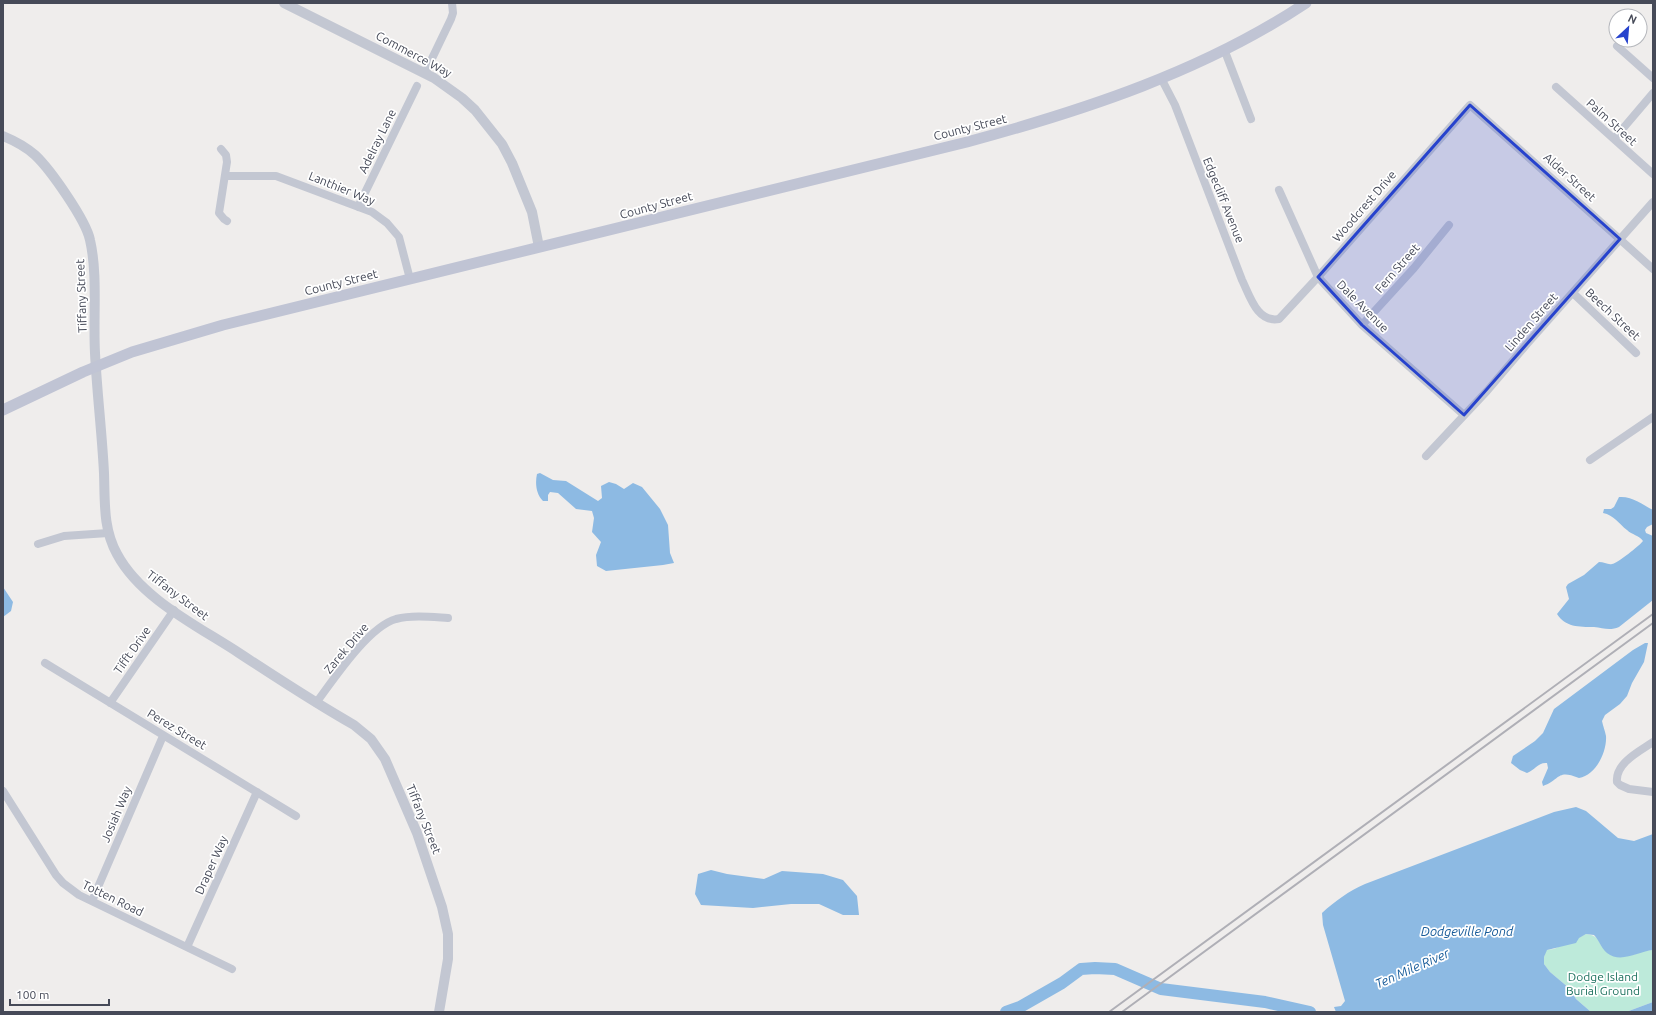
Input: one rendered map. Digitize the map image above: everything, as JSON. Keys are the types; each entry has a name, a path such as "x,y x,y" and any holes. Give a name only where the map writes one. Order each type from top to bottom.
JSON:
{"main road":[{"name":"County Street","path":"3,410 132,352 201,331 971,141 1036,123 1093,105 1161,78 1249,37 1306,3"}],"street":[{"name":"Commerce Way","path":"284,3 425,73 449,88 471,106 502,144 523,187 532,212 539,247"},
{"path":"425,73 451,19 453,13 452,3"},
{"path":"1619,48 1653,78"},
{"path":"1224,49 1252,119"},
{"name":"Edgecliff Avenue","path":"1161,78 1175,105 1242,280 1254,306 1262,316 1275,320"},
{"name":"Adelray Lane","path":"358,207 417,86"},
{"name":"Palm Street","path":"1556,87 1653,174"},
{"path":"1614,139 1653,93"},
{"name":"Woodcrest Drive","path":"1275,320 1279,319 1318,277 1470,105"},
{"name":"Alder Street","path":"1470,105 1653,269"},
{"name":"Tiffany Street","path":"3,136 20,143 37,156 62,190 86,228 90,238 93,260 96,367 104,473 104,505 108,532 113,546 129,573 146,589 174,610 360,730 376,744 390,768 417,833 442,907 448,934 448,958 439,1012"},
{"path":"221,148 227,158 219,213 227,221"},
{"name":"Lanthier Way","path":"225,176 276,176 372,212 387,223 399,237 410,279"},
{"name":"Dale Avenue","path":"1279,190 1318,277 1362,325 1464,415"},
{"name":"Linden Street","path":"1426,456 1487,391 1653,202"},
{"name":"Fern Street","path":"1362,325 1414,268 1449,225"},
{"name":"Beech Street","path":"1573,293 1636,353"},
{"path":"1590,460 1653,417"},
{"path":"38,544 64,536 108,532"},
{"name":"Tifft Drive","path":"110,703 174,610"},
{"name":"Zarek Drive","path":"316,703 367,639 380,627 388,622 404,618 448,618"},
{"name":"Perez Street","path":"45,664 296,816"},
{"name":"Josiah Way","path":"92,901 164,736"},
{"path":"1653,742 1622,765 1616,776 1617,782 1620,786 1629,789 1653,792"},
{"name":"Totten Road","path":"3,791 56,875 70,890 232,969"},
{"name":"Draper Way","path":"187,947 257,792"}],"highlighted area":[{"path":"1470,105 1620,239 1464,415 1362,325 1318,277"}],"green space":[{"name":"Dodge Island Burial Ground","path":"1586,934 1592,935 1596,938 1602,947 1633,955 1643,951 1653,950 1653,1002 1626,1012 1591,1012 1576,999 1569,988 1550,972 1544,964 1544,957 1546,950 1554,949"}],"water":[{"path":"540,473 553,480 566,481 598,501 602,498 601,486 609,482 624,489 633,483 642,487 660,509 668,525 670,553 674,563 606,571 597,566 596,555 601,542 592,532 594,518 592,511 576,509 558,493 550,492 548,495 548,501 543,501 537,492 536,485 537,474"},
{"path":"1619,497 1633,499 1653,510 1653,524 1645,530 1646,533 1653,536 1653,600 1616,628 1583,627 1568,624 1564,622 1557,614 1569,599 1566,587 1568,584 1584,575 1599,562 1610,564 1619,561 1643,541 1640,537 1629,532 1613,518 1603,513 1604,509 1611,509 1614,507"},
{"path":"3,587 13,602 11,611 3,617"},
{"path":"1645,643 1648,643 1644,662 1632,683 1627,696 1620,704 1605,715 1602,721 1606,736 1605,749 1599,762 1591,772 1579,778 1567,774 1563,775 1543,786 1542,782 1548,768 1547,763 1539,765 1527,773 1511,763 1513,756 1535,741 1543,733 1554,709 1633,650"},
{"name":"Dodgeville Pond","path":"1576,807 1586,811 1618,838 1634,841 1653,834 1653,950 1624,957 1612,956 1605,951 1594,935 1586,934 1579,938 1576,943 1547,950 1544,957 1544,964 1550,972 1569,988 1576,999 1591,1012 1336,1012 1334,1007 1341,1006 1345,1001 1323,925 1322,913 1337,900 1365,884 1554,812"},
{"path":"711,870 727,874 764,879 782,871 823,874 843,880 857,896 859,915 843,915 819,904 791,904 753,908 701,905 695,894 698,874"},
{"path":"1653,1002 1653,1012 1626,1012"}],"waterway":[{"name":"Ten Mile River","path":"1006,1012 1020,1007 1062,983 1081,969 1095,968 1115,969 1161,989 1265,1002 1310,1012"}],"railway":[{"path":"1109,1012 1653,614"},
{"path":"1122,1012 1653,623"}]}
